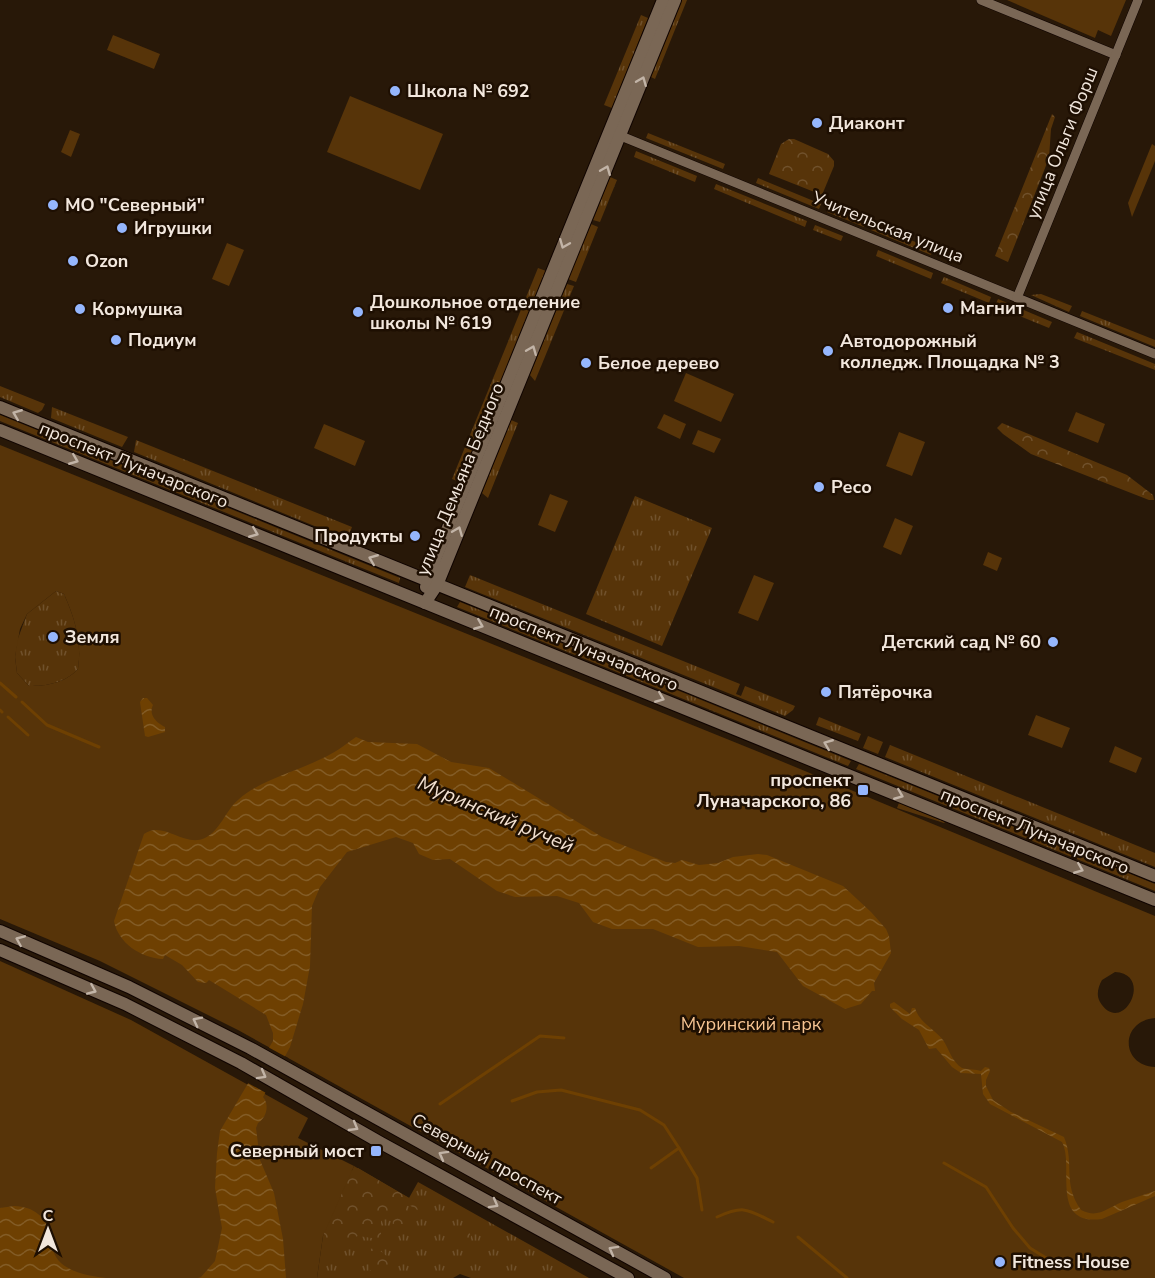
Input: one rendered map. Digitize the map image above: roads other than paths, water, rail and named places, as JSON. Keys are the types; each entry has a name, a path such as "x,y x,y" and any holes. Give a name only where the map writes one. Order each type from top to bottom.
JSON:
{"main road":[{"name":"улица Демьяна Бедного","path":"615,134 663,0"},
{"name":"улица Демьяна Бедного","path":"425,603 615,134 675,0"},
{"name":"проспект Луначарского","path":"0,407 1155,876"},
{"name":"проспект Луначарского","path":"0,430 1155,900"},
{"name":"Северный проспект","path":"0,931 129,987 250,1048 664,1278"},
{"name":"Северный проспект","path":"0,950 125,1004 241,1063 628,1278"}],"street":[{"path":"981,0 1116,55"},
{"name":"улица Ольги Форш","path":"1017,298 1138,0"},
{"name":"Учительская улица","path":"615,134 1155,354"}],"water":[{"path":"143,698 147,698 153,705 152,715 165,727 165,732 145,736 140,702"},
{"name":"Муринский ручей","path":"356,737 368,742 417,744 451,762 489,768 602,837 666,862 675,863 682,860 699,865 718,863 733,857 767,855 843,886 871,912 889,936 891,953 874,983 875,991 872,991 861,1004 845,1009 803,986 777,952 739,946 698,947 653,929 612,929 593,922 579,903 557,896 515,897 497,891 450,859 433,860 419,854 413,843 396,837 347,852 320,887 312,906 310,966 303,1004 290,1047 263,1097 266,1111 256,1128 260,1160 274,1193 283,1239 286,1278 198,1278 215,1261 222,1228 215,1188 220,1131 273,1041 273,1033 266,1015 209,980 206,983 198,982 182,965 165,955 163,959 155,958 132,948 120,936 114,921 144,834 159,830 189,840 205,838 215,831 234,804 247,793 267,781 325,757"},
{"path":"894,1002 910,1014 912,1008 915,1008 923,1021 943,1040 953,1059 962,1068 981,1071 985,1067 989,1068 986,1086 993,1100 1011,1112 1064,1137 1069,1156 1072,1191 1081,1210 1097,1213 1155,1191 1155,1196 1102,1219 1086,1219 1075,1213 1069,1204 1065,1152 1062,1142 990,1104 983,1094 981,1074 961,1073 952,1067 936,1048 929,1049 919,1030 902,1019 890,1007 890,1004"},
{"path":"14,1206 28,1208 42,1218 46,1223 54,1253 64,1265 78,1272 106,1278 0,1278 0,1208"}],"waterway":[{"path":"0,683 16,697"},
{"path":"22,702 47,725 99,747"},
{"path":"8,717 28,735"},
{"path":"440,1104 540,1036 564,1038"},
{"path":"512,1101 537,1092 561,1090 640,1110 664,1125 679,1148 697,1178 702,1210"},
{"path":"651,1168 679,1148"},
{"path":"944,1163 986,1187 1013,1228 1030,1248 1051,1261"},
{"path":"717,1217 733,1211 745,1210 773,1222"},
{"path":"798,1237 847,1278"}],"place":[{"name":"Школа № 692","path":"395,91"},
{"name":"Диаконт","path":"817,123"},
{"name":"МО \"Северный\"","path":"53,205"},
{"name":"Игрушки","path":"122,228"},
{"name":"Ozon","path":"73,261"},
{"name":"Магнит","path":"948,308"},
{"name":"Кормушка","path":"80,309"},
{"name":"Дошкольное отделение школы № 619","path":"358,312"},
{"name":"Подиум","path":"116,340"},
{"name":"Автодорожный колледж. Площадка № 3","path":"828,351"},
{"name":"Белое дерево","path":"586,363"},
{"name":"Ресо","path":"819,487"},
{"name":"Продукты","path":"415,536"},
{"name":"Земля","path":"53,637"},
{"name":"Детский сад № 60","path":"1053,642"},
{"name":"Пятёрочка","path":"826,692"},
{"name":"проспект Луначарского, 86","path":"863,790"},
{"name":"Северный мост","path":"376,1151"},
{"name":"Fitness House","path":"1000,1262"}],"park label":[{"name":"Муринский парк","path":"751,1024"}]}
